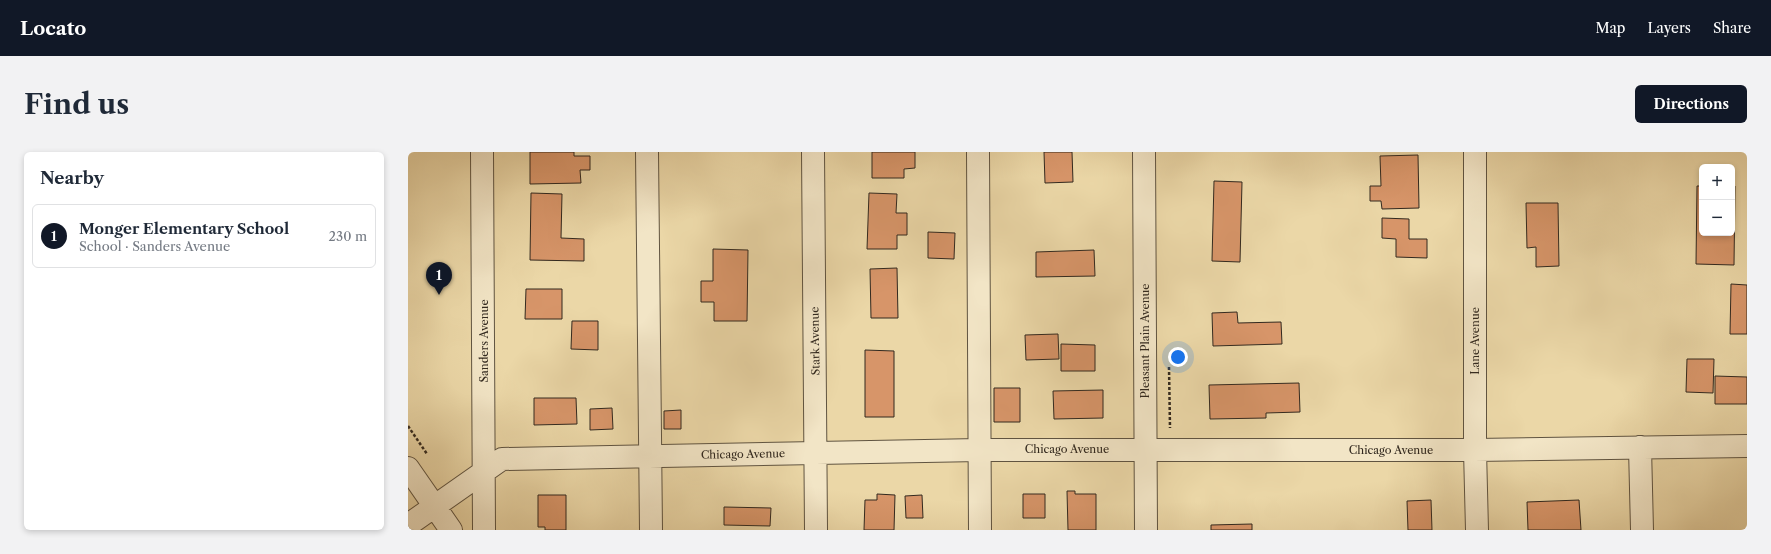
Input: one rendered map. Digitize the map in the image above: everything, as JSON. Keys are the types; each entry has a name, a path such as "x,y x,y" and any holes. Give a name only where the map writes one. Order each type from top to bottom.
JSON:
{"street":[{"name":"Sanders Avenue","path":"482,152 485,471 484,530"},
{"path":"647,152 651,530"},
{"name":"Stark Avenue","path":"813,152 816,530"},
{"path":"978,152 980,530"},
{"name":"Pleasant Plain Avenue","path":"1144,152 1146,530"},
{"name":"Lane Avenue","path":"1475,152 1475,450 1477,530"},
{"name":"Chicago Avenue","path":"408,525 502,459 979,450 1475,450 1747,446"},
{"path":"1640,447 1642,530"},
{"path":"408,468 451,530"}],"building":[{"path":"530,152 574,152 574,156 590,156 590,170 580,170 581,183 530,184"},
{"path":"872,152 915,152 915,168 904,169 904,178 872,178"},
{"path":"1044,152 1072,152 1073,182 1045,183"},
{"path":"1418,155 1419,208 1382,209 1381,201 1370,201 1370,186 1381,186 1380,156"},
{"path":"1214,181 1242,182 1240,262 1212,261"},
{"path":"1697,186 1699,186 1699,236 1734,236 1734,265 1696,264"},
{"path":"531,193 562,194 561,238 584,239 584,261 530,260"},
{"path":"869,193 897,194 896,213 907,213 907,235 897,235 897,249 867,249"},
{"path":"1526,203 1558,203 1559,266 1536,267 1536,247 1527,248"},
{"path":"1382,218 1409,219 1409,239 1427,239 1427,258 1396,257 1396,239 1382,238"},
{"path":"928,232 955,233 954,259 928,258"},
{"path":"713,249 748,250 747,321 714,321 714,302 701,302 701,281 713,281"},
{"path":"1094,250 1095,276 1036,277 1036,252"},
{"path":"897,268 898,318 871,318 870,269"},
{"path":"1731,284 1747,285 1747,334 1730,334"},
{"path":"526,289 562,289 562,319 525,319"},
{"path":"1237,312 1238,323 1281,322 1282,344 1213,346 1212,313"},
{"path":"572,321 598,321 598,350 571,349"},
{"path":"1058,334 1059,359 1026,360 1025,335"},
{"path":"1061,344 1095,345 1095,371 1061,371"},
{"path":"865,350 894,351 894,417 865,417"},
{"path":"1687,359 1714,359 1713,393 1686,392"},
{"path":"1715,376 1747,377 1747,404 1715,404"},
{"path":"1299,383 1300,412 1266,413 1266,418 1210,419 1209,385"},
{"path":"994,388 1020,388 1020,422 994,422"},
{"path":"1103,390 1103,418 1054,419 1053,391"},
{"path":"534,398 576,398 577,424 534,425"},
{"path":"612,408 613,429 590,430 590,409"},
{"path":"681,410 681,429 664,429 664,411"},
{"path":"1067,491 1075,491 1075,494 1096,494 1096,530 1068,530"},
{"path":"877,494 895,495 894,530 864,530 865,500 877,500"},
{"path":"1023,494 1045,494 1045,518 1023,518"},
{"path":"538,495 566,495 566,530 545,530 545,527 538,527"},
{"path":"922,495 923,518 906,518 905,496"},
{"path":"1431,500 1432,530 1408,530 1407,501"},
{"path":"1579,500 1581,530 1528,530 1527,502"},
{"path":"724,507 771,508 770,526 724,525"},
{"path":"1252,524 1252,530 1211,530 1211,525"}],"place":[{"name":"Monger Elementary School","path":"439,295"}]}
